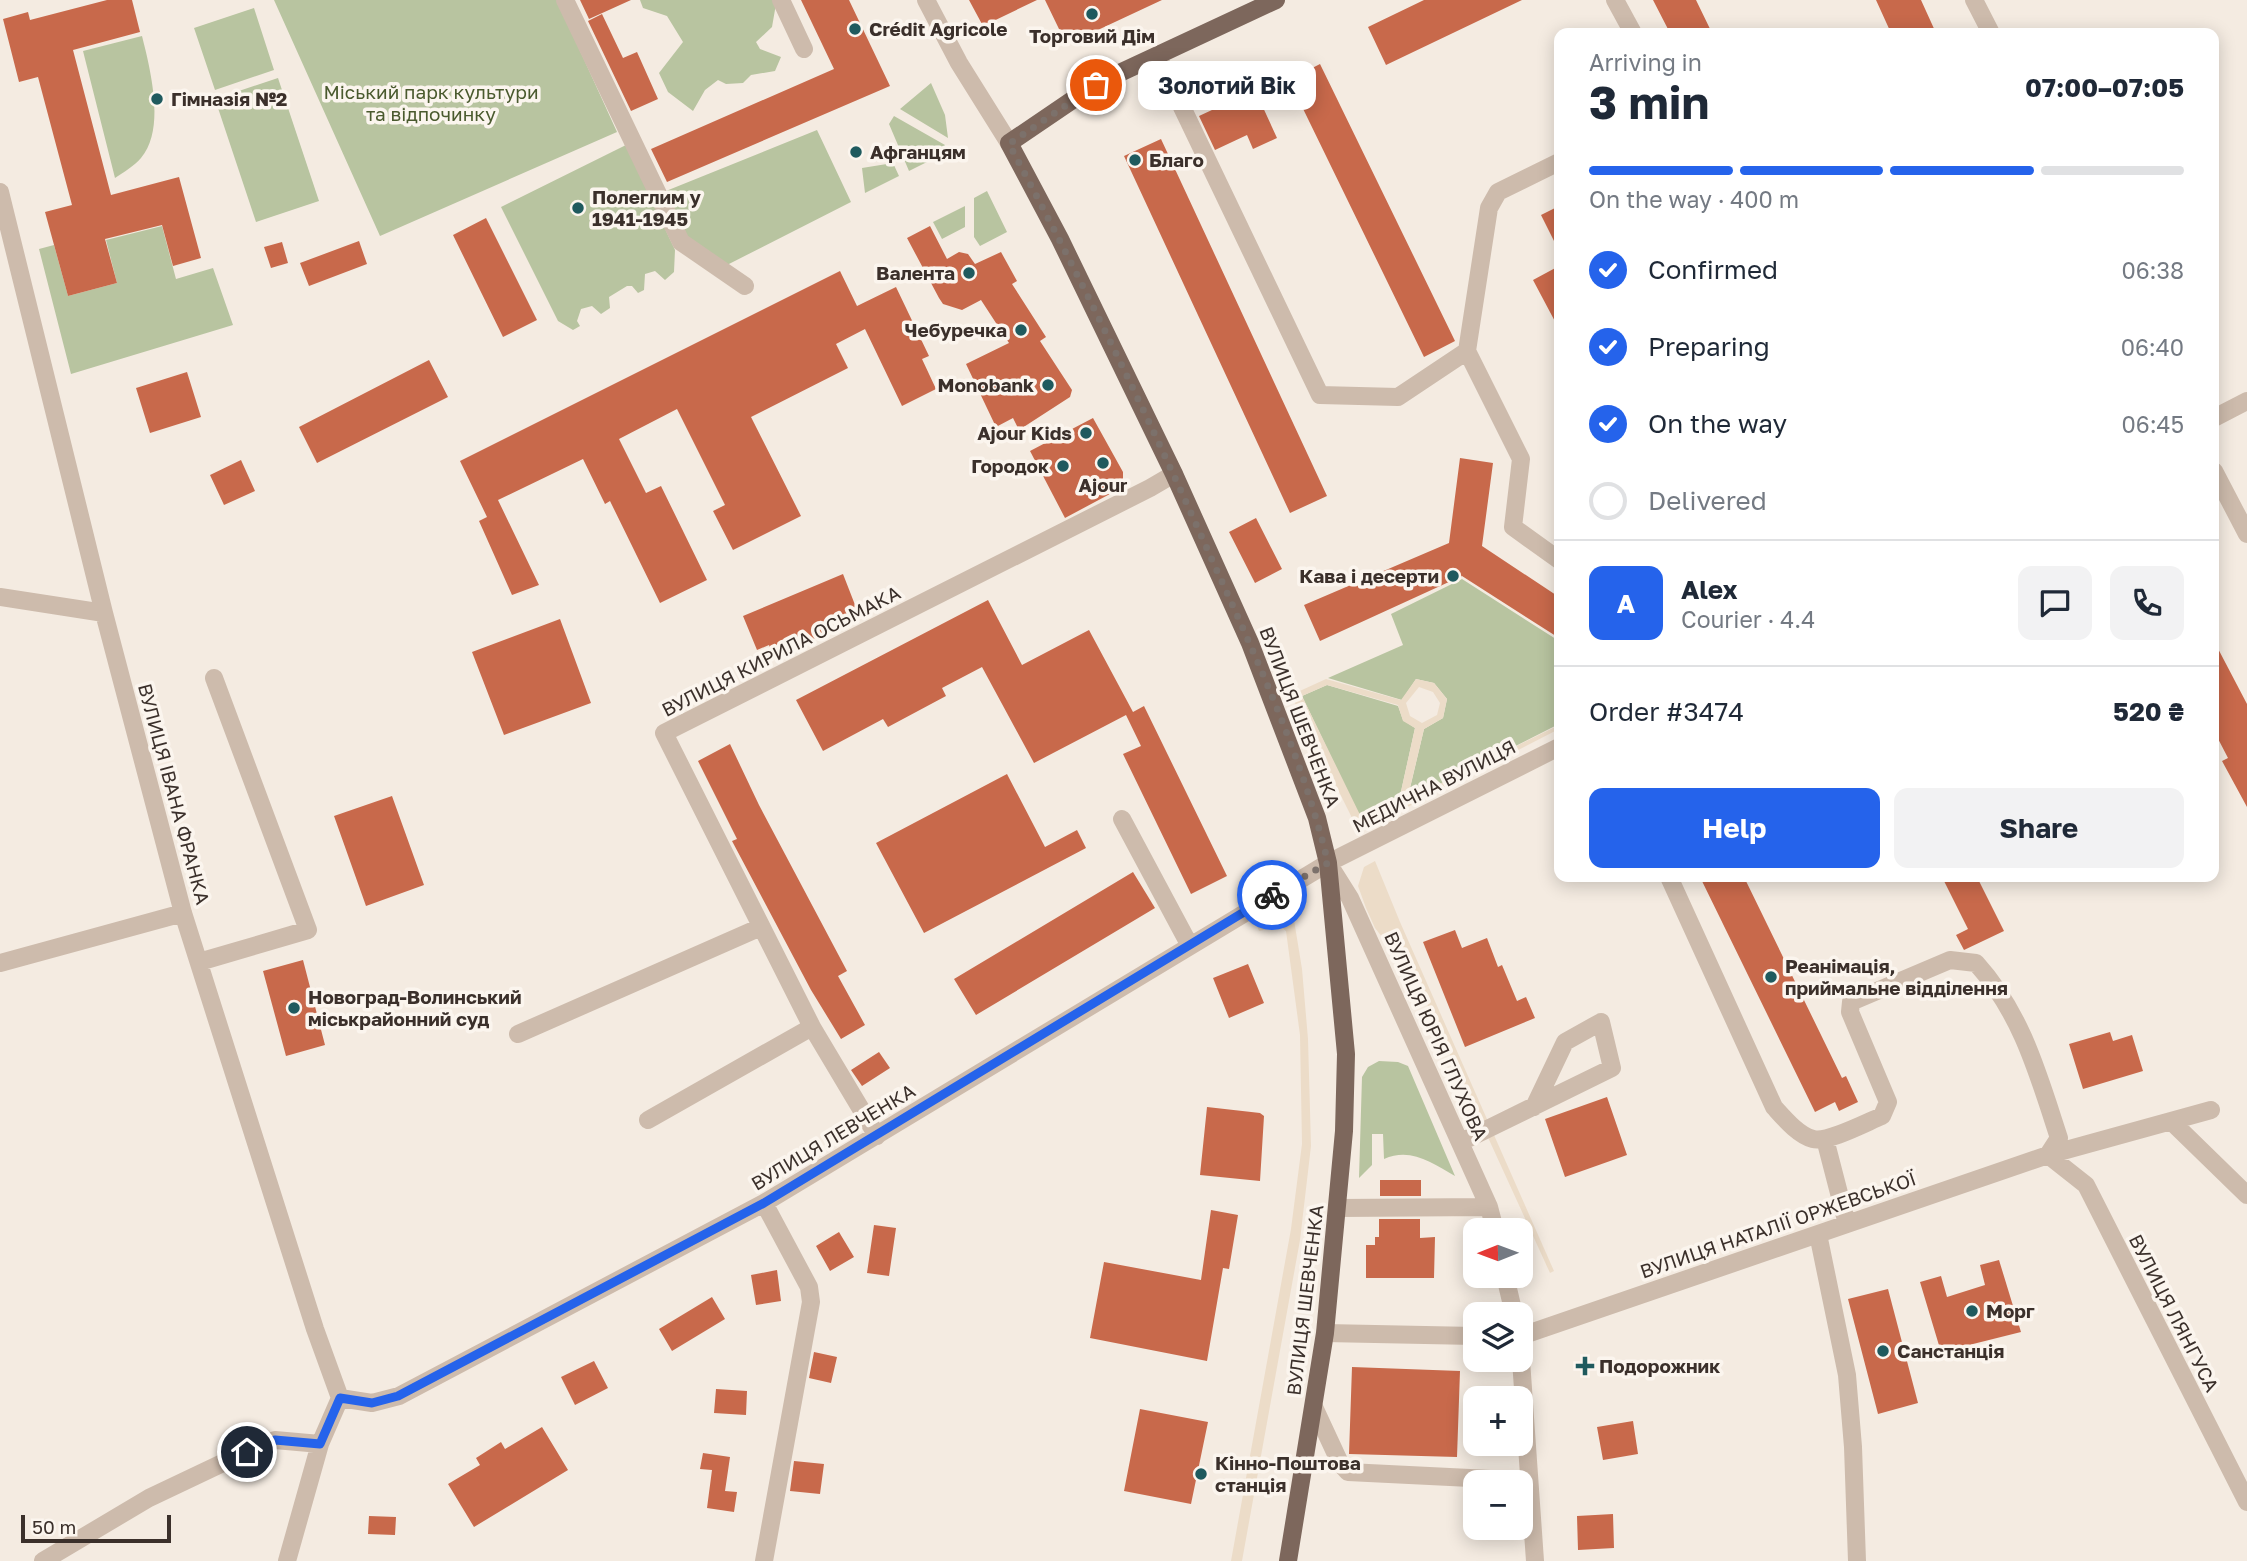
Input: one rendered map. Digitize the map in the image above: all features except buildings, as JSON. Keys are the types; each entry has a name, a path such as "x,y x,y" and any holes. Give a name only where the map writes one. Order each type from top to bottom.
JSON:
{"main road":[{"path":"1009,144 1096,85 1276,0"},
{"name":"ВУЛИЦЯ ШЕВЧЕНКА","path":"1009,144 1066,251 1174,474 1251,643 1317,818 1328,863 1346,1054 1344,1131 1325,1334 1288,1561"}],"street":[{"path":"565,0 681,242 745,286"},
{"path":"781,0 804,49"},
{"name":"ВУЛИЦЯ ШЕВЧЕНКА","path":"926,0 959,63 1009,144"},
{"path":"1615,0 1630,28"},
{"path":"1974,0 1988,28"},
{"path":"1158,57 1320,395 1398,397 1467,351"},
{"path":"1554,164 1498,192 1493,198 1489,208 1467,351 1521,459 1513,527 1554,556"},
{"name":"ВУЛИЦЯ ІВАНА ФРАНКА","path":"0,192 104,613 183,913 315,1329 340,1398"},
{"path":"2219,415 2247,401"},
{"name":"ВУЛИЦЯ КИРИЛА ОСЬМАКА","path":"877,1136 812,1027 664,733 1174,474"},
{"path":"2219,481 2247,534"},
{"path":"0,597 104,613"},
{"path":"199,962 308,930 214,678"},
{"name":"МЕДИЧНА ВУЛИЦЯ","path":"1328,863 1554,750"},
{"path":"1122,819 1190,946"},
{"name":"ВУЛИЦЯ ЛЕВЧЕНКА","path":"340,1398 372,1403 398,1396 764,1203 1328,863"},
{"name":"ВУЛИЦЯ ЮРІЯ ГЛУХОВА","path":"1328,863 1350,898 1461,1142 1492,1218"},
{"path":"1671,882 1774,1107 1788,1123 1813,1139 1825,1139 1882,1116 1888,1102 1850,1012 1851,1002 1950,960 1976,963 1994,982 2026,1039 2059,1138 2048,1155"},
{"path":"0,963 183,913"},
{"path":"518,1034 761,927"},
{"path":"1461,1142 1534,1107 1612,1068 1601,1022 1565,1042 1534,1107"},
{"path":"648,1120 812,1027"},
{"name":"ВУЛИЦЯ НАТАЛІЇ ОРЖЕВСЬКОЇ","path":"1533,1332 2048,1155 2211,1110"},
{"path":"2172,1122 2247,1195"},
{"path":"1825,1139 1846,1224"},
{"name":"ВУЛИЦЯ ЛЯНГУСА","path":"2048,1155 2086,1185 2247,1502"},
{"path":"764,1203 809,1287 811,1302 764,1561"},
{"path":"1338,1208 1489,1206"},
{"path":"1818,1234 1847,1376 1853,1447 1857,1561"},
{"path":"1325,1334 1463,1336"},
{"path":"1522,1372 1528,1470"},
{"path":"288,1561 320,1444 340,1398"},
{"path":"1314,1407 1340,1463 1348,1472 1463,1478"},
{"path":"43,1561 149,1497 275,1440 320,1444"},
{"path":"1533,1534 1535,1561"}],"green space":[{"name":"Міський парк культури та відпочинку","path":"274,0 557,0 617,132 380,236"},
{"path":"640,0 773,0 776,4 772,27 756,42 760,49 781,57 775,71 751,75 743,83 726,84 718,80 705,90 693,111 668,92 659,73 683,42 667,16 643,8"},
{"path":"254,8 274,70 215,90 194,28"},
{"path":"142,36 154,98 153,131 149,146 141,158 115,178 83,51"},
{"path":"278,78 319,201 256,222 215,99"},
{"path":"931,83 945,115 948,138 900,109"},
{"path":"894,116 945,145 939,156 909,171 889,124"},
{"path":"817,130 851,202 725,266 683,241 661,193"},
{"path":"626,145 675,250 674,272 665,280 655,271 645,274 644,290 638,293 632,286 627,286 609,297 610,308 601,314 592,306 581,309 577,321 580,326 573,330 558,321 501,207"},
{"path":"893,163 899,176 865,193 862,168"},
{"path":"987,191 1007,232 980,246 974,237 974,198"},
{"path":"965,206 965,227 942,239 933,222"},
{"path":"162,226 176,279 213,268 233,325 71,374 39,249 54,245 68,296 117,283 106,240"},
{"path":"1462,579 1554,638 1554,727 1407,801 1424,729 1443,718 1447,699 1434,683 1416,679 1402,700 1328,678 1403,645 1391,614"},
{"path":"1327,685 1398,706 1403,720 1415,728 1398,805 1363,824 1302,696"},
{"path":"1379,1061 1398,1062 1408,1066 1455,1176 1421,1158 1403,1155 1384,1159 1383,1134 1372,1134 1372,1165 1359,1178 1362,1077 1368,1067"}],"shaded area":[{"path":"1326,679 1401,700 1416,679 1434,683 1447,699 1443,718 1424,729 1407,800 1554,727 1554,732 1359,832 1291,695","holes":["1327,685 1398,705 1403,721 1415,728 1398,805 1364,823 1302,696","1419,687 1433,692 1440,703 1437,715 1422,723 1410,716 1406,703"]},
{"path":"1375,861 1531,1218 1525,1218 1416,980 1375,928 1358,886 1364,867"},
{"path":"1285,913 1294,920 1302,969 1308,1039 1311,1146 1300,1240 1242,1561 1231,1561 1291,1229 1302,1144 1300,1035 1286,931 1280,926 1259,931 1256,923 1275,914"},
{"path":"1533,1223 1554,1271 1550,1273 1533,1236"}],"way so far":[{"path":"1096,85 1009,144 1059,239 1174,474 1251,643 1317,818 1328,863 1272,895"}],"place":[{"name":"Торговий Дім","path":"1092,14"},
{"name":"Crédit Agricole","path":"855,29"},
{"name":"Золотий Вік","path":"1096,85"},
{"name":"Гімназія №2","path":"157,99"},
{"name":"Афганцям","path":"856,152"},
{"name":"Благо","path":"1135,160"},
{"name":"Полеглим у 1941-1945","path":"578,208"},
{"name":"Валента","path":"969,273"},
{"name":"Чебуречка","path":"1021,330"},
{"name":"Monobank","path":"1048,385"},
{"name":"Ajour Kids","path":"1086,433"},
{"name":"Ajour","path":"1103,463"},
{"name":"Городок","path":"1063,466"},
{"name":"Кава і десерти","path":"1453,576"},
{"name":"Реанімація, приймальне відділення","path":"1771,977"},
{"name":"Новоград-Волинський міськрайонний суд","path":"294,1008"},
{"name":"Морг","path":"1972,1311"},
{"name":"Санстанція","path":"1883,1351"},
{"name":"Подорожник","path":"1585,1366"},
{"name":"Кінно-Поштова станція","path":"1201,1474"}],"route":[{"path":"247,1452 275,1440 320,1444 340,1398 372,1403 398,1396 764,1203 1272,895"}]}
